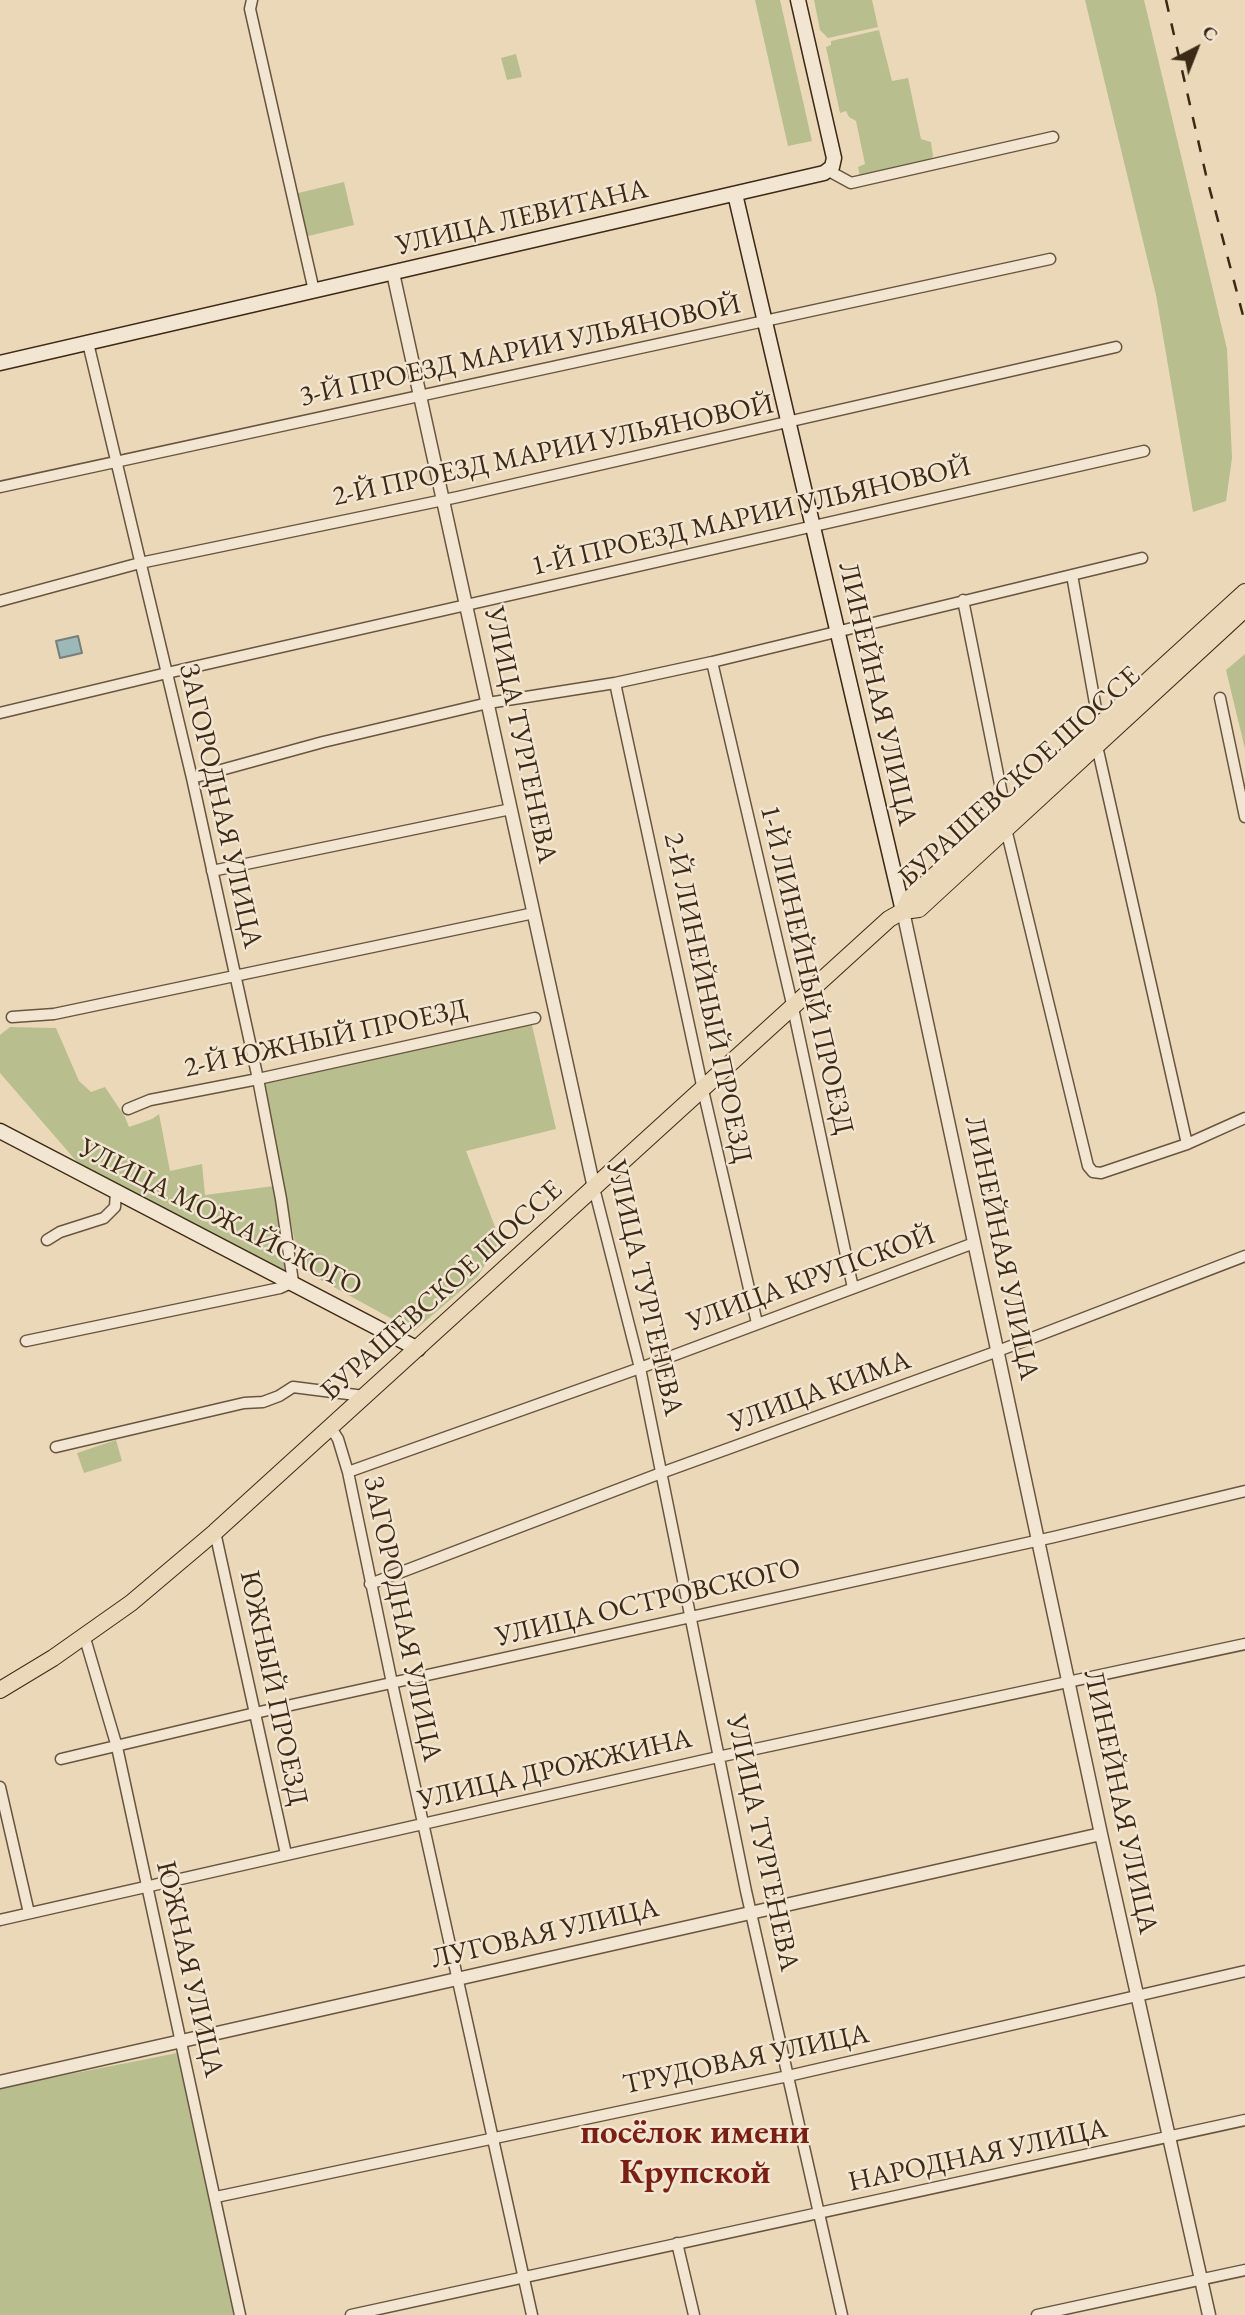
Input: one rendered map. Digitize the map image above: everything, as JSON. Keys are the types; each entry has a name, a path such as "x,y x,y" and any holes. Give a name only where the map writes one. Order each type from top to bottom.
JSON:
{"main road":[{"path":"798,0 834,158 834,164 829,171"},
{"name":"УЛИЦА ЛЕВИТАНА","path":"0,363 829,171"},
{"name":"ЛИНЕЙНАЯ УЛИЦА","path":"734,194 903,911"},
{"path":"1165,674 1245,592"},
{"path":"1165,674 1245,609"},
{"name":"БУРАШЕВСКОЕ ШОССЕ","path":"0,1690 131,1603 215,1532 889,919 903,911 919,909 1097,746 1165,674"},
{"name":"БУРАШЕВСКОЕ ШОССЕ","path":"903,911 908,899 1008,808 1165,674"},
{"name":"УЛИЦА МОЖАЙСКОГО","path":"0,1131 116,1200 293,1282 418,1349"}],"street":[{"path":"252,0 250,9 314,291"},
{"path":"829,171 851,183 1052,137"},
{"name":"3-Й ПРОЕЗД МАРИИ УЛЬЯНОВОЙ","path":"0,487 1051,259"},
{"name":"УЛИЦА ТУРГЕНЕВА","path":"393,273 594,1188 640,1368 751,1913 842,2315"},
{"name":"ЗАГОРОДНАЯ УЛИЦА","path":"88,343 192,778 258,1079 283,1211 293,1282"},
{"name":"2-Й ПРОЕЗД МАРИИ УЛЬЯНОВОЙ","path":"0,601 140,562 443,500 1116,347"},
{"name":"1-Й ПРОЕЗД МАРИИ УЛЬЯНОВОЙ","path":"0,713 1144,451"},
{"path":"192,778 323,742 488,704 615,683 712,662 1142,558"},
{"path":"1072,575 1096,709"},
{"path":"963,600 1004,804 1008,808"},
{"name":"1-Й ЛИНЕЙНЫЙ ПРОЕЗД","path":"712,662 793,1008 853,1288"},
{"name":"2-Й ЛИНЕЙНЫЙ ПРОЕЗД","path":"615,683 703,1090 757,1323"},
{"path":"1220,698 1245,817"},
{"path":"1097,746 1187,1144"},
{"path":"212,871 511,809"},
{"path":"1004,830 1007,833 1087,1166 1093,1172 1101,1173 1187,1144 1245,1118"},
{"name":"ЛИНЕЙНАЯ УЛИЦА","path":"903,911 1101,1834 1209,2315"},
{"path":"12,1017 54,1014 534,913"},
{"name":"2-Й ЮЖНЫЙ ПРОЕЗД","path":"128,1108 150,1100 535,1018"},
{"path":"47,1240 60,1232 104,1218 116,1200"},
{"name":"УЛИЦА КРУПСКОЙ","path":"348,1472 640,1368 974,1243"},
{"name":"УЛИЦА КИМА","path":"370,1584 998,1351 1245,1256"},
{"path":"26,1341 280,1288 293,1282"},
{"path":"56,1447 244,1403 263,1402 293,1387 364,1396"},
{"name":"ЗАГОРОДНАЯ УЛИЦА","path":"331,1427 338,1439 348,1472 370,1584 532,2315"},
{"name":"УЛИЦА ОСТРОВСКОГО","path":"61,1759 1245,1491"},
{"name":"ЮЖНЫЙ ПРОЕЗД","path":"215,1532 286,1854"},
{"name":"ЮЖНАЯ УЛИЦА","path":"84,1635 117,1747 240,2315"},
{"name":"УЛИЦА ДРОЖЖИНА","path":"0,1920 718,1757 1245,1644"},
{"path":"0,1787 29,1913"},
{"name":"ЛУГОВАЯ УЛИЦА","path":"0,2082 1101,1834"},
{"name":"ТРУДОВАЯ УЛИЦА","path":"215,2197 788,2076 1245,1971"},
{"name":"НАРОДНАЯ УЛИЦА","path":"351,2315 1245,2120"},
{"path":"677,2243 694,2315"},
{"path":"1037,2315 1245,2270"}],"green space":[{"path":"755,0 780,0 812,141 788,146"},
{"path":"814,0 872,0 878,27 828,38 820,30"},
{"path":"1085,0 1144,0 1227,349 1232,458 1226,501 1193,512 1156,295"},
{"path":"879,30 892,81 908,78 921,139 931,142 933,156 930,161 860,177 858,167 865,164 856,121 849,117 846,111 840,113 826,47 831,45 831,41"},
{"path":"516,54 522,77 507,80 501,58"},
{"path":"344,182 354,225 300,238 290,195"},
{"path":"1245,654 1245,749 1226,670"},
{"path":"531,1021 556,1129 466,1151 500,1240 478,1276 414,1331 310,1274 298,1258 263,1082"},
{"path":"10,1027 56,1028 79,1081 91,1092 105,1087 129,1127 159,1114 170,1171 202,1164 205,1195 274,1186 288,1270 78,1163 0,1073 0,1035"},
{"path":"116,1440 122,1461 84,1473 77,1453"},
{"path":"177,2053 234,2315 0,2315 0,2088"}],"water":[{"path":"78,636 82,653 60,658 56,641"}],"railway":[{"path":"1166,0 1206,175 1245,323"}],"district":[{"name":"посёлок имени Крупской","path":"695,2153"}]}
